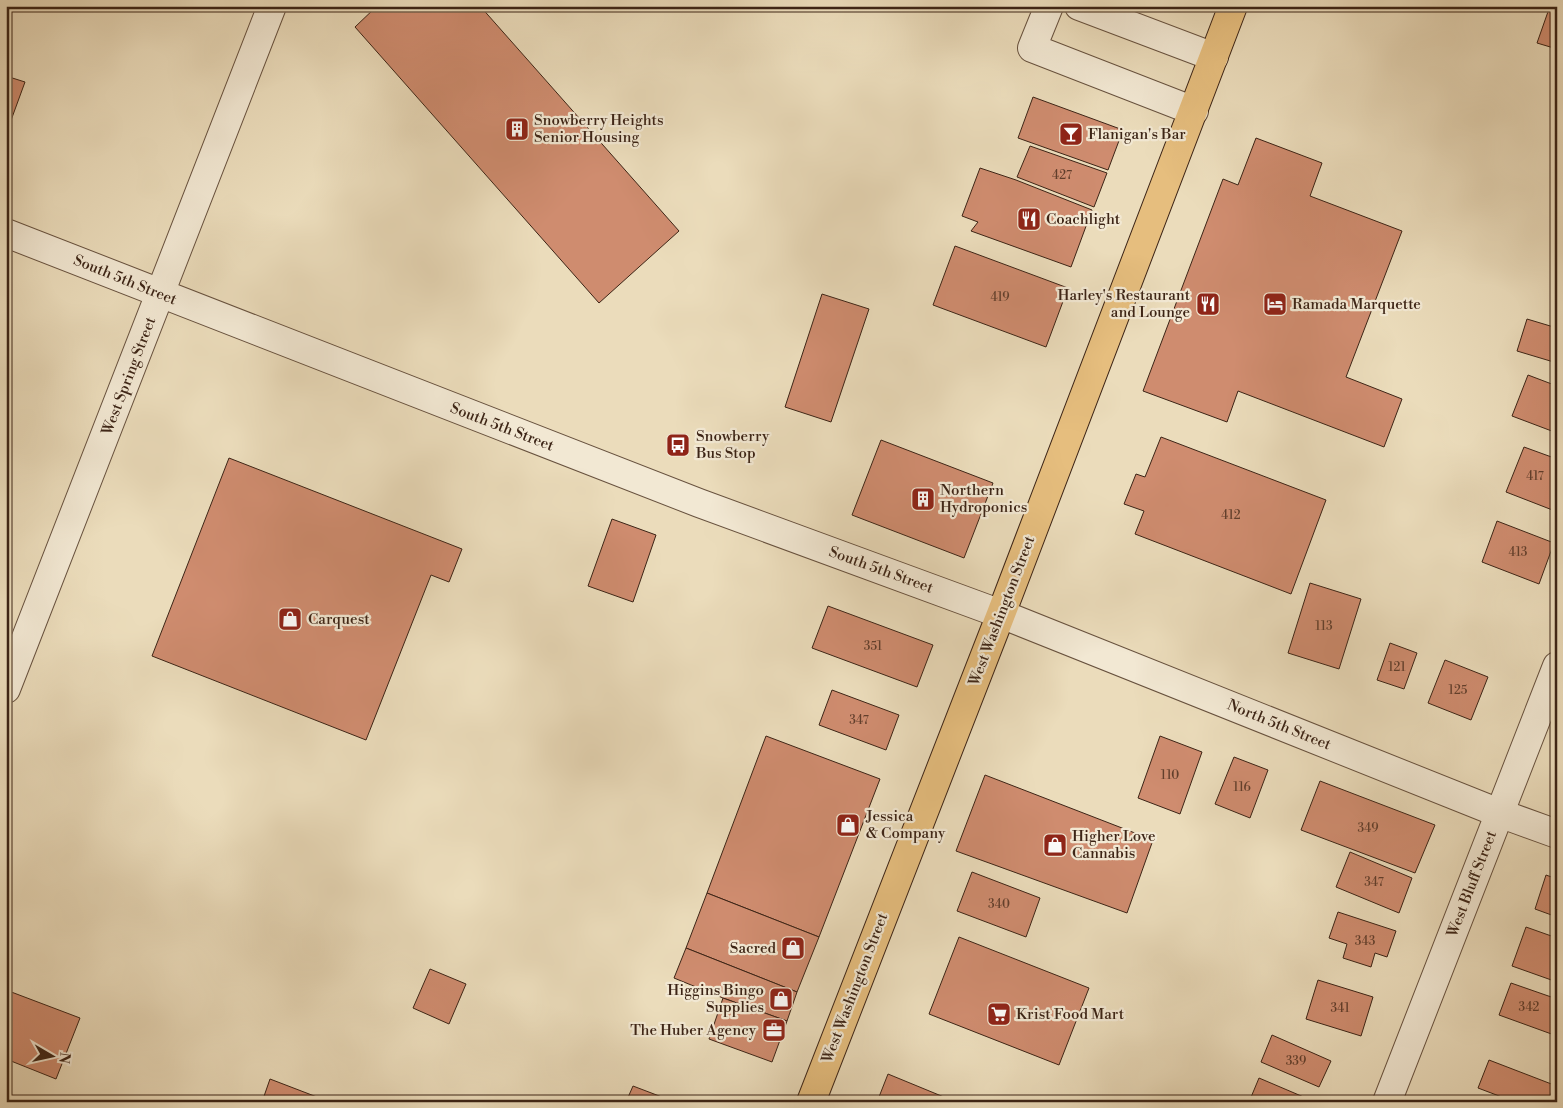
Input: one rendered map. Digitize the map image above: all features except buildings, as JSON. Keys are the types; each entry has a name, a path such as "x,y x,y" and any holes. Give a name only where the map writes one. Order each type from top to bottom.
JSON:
{"main road":[{"name":"West Washington Street","path":"811,1102 1001,614 1233,6"}],"street":[{"name":"West Spring Street","path":"6,689 272,6"},
{"path":"1049,6 1032,48 1194,111"},
{"path":"1079,6 1214,57"},
{"name":"South 5th Street","path":"6,233 698,503 1001,614"},
{"name":"North 5th Street","path":"1001,614 1499,813 1557,834"},
{"name":"West Bluff Street","path":"1387,1102 1557,666"}],"place":[{"name":"Snowberry Heights Senior Housing","path":"517,129"},
{"name":"Flanigan's Bar","path":"1071,134"},
{"name":"Coachlight","path":"1029,219"},
{"name":"Harley's Restaurant and Lounge","path":"1208,304"},
{"name":"Ramada Marquette","path":"1275,304"},
{"name":"Snowberry Bus Stop","path":"678,445"},
{"name":"Northern Hydroponics","path":"923,499"},
{"name":"Carquest","path":"290,619"},
{"name":"Jessica & Company","path":"848,825"},
{"name":"Higher Love Cannabis","path":"1055,845"},
{"name":"Sacred","path":"793,948"},
{"name":"Higgins Bingo Supplies","path":"781,999"},
{"name":"Krist Food Mart","path":"999,1014"},
{"name":"The Huber Agency","path":"774,1030"}]}
